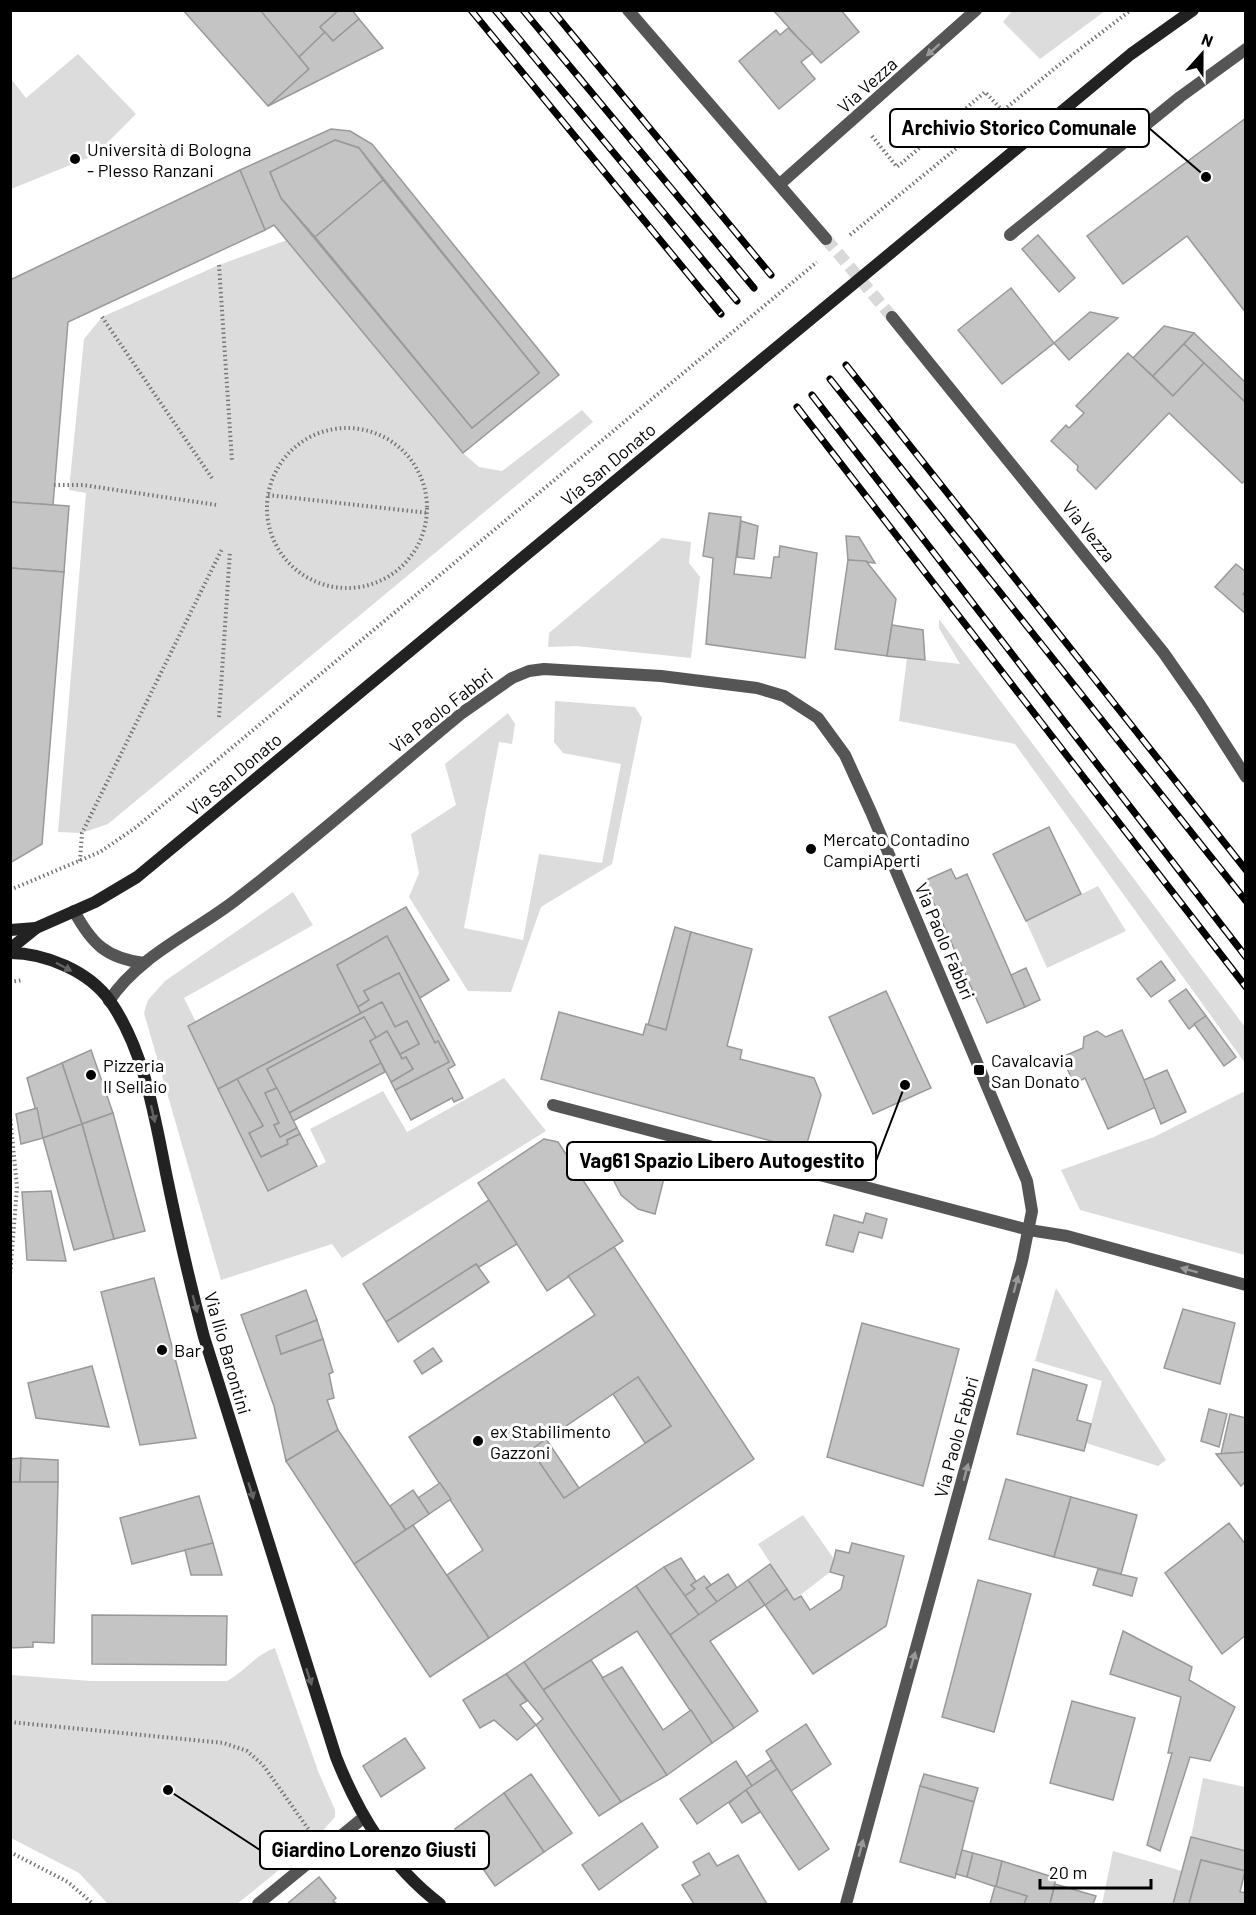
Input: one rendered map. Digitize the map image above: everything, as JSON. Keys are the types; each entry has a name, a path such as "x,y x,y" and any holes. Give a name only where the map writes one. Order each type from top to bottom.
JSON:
{"main road":[{"name":"Via San Donato","path":"10,951 36,928 116,891 162,858 1096,83 1193,10"},
{"name":"Via San Donato","path":"10,930 36,928"},
{"name":"Via Ilio Barontini","path":"10,951 29,953 59,964 85,980 110,1001 135,1052 143,1077 188,1277 244,1468 327,1732 349,1791 363,1818 395,1861 440,1905"}],"street":[{"path":"628,10 826,239"},
{"name":"Via Vezza","path":"780,184 976,10"},
{"path":"1010,235 1180,97 1245,49"},
{"name":"Via Vezza","path":"892,317 1163,652 1245,777"},
{"name":"Via Paolo Fabbri","path":"110,1001 121,985 144,963 239,898 462,713 512,678 529,671 573,670 730,684 784,696 818,718 833,736 863,793 1032,1197 1029,1230 846,1905"},
{"path":"74,911 83,928 108,953 144,963"},
{"path":"553,1105 1029,1230 1066,1236 1245,1285"},
{"path":"258,1905 363,1818"}],"path":[{"path":"846,238 1002,110 1131,10"},
{"path":"857,118 897,167 985,92 1002,110"},
{"path":"10,890 80,862 116,843 818,261"},
{"path":"219,265 232,461"},
{"path":"102,317 212,478"},
{"path":"349,428 374,433 397,445 414,464 425,487 428,513 423,538 410,560 397,571 367,586 342,588 317,582 305,576 284,558 271,533 268,495 282,462 300,443 323,432 349,428"},
{"path":"54,485 83,485 217,505"},
{"path":"268,495 428,513"},
{"path":"80,862 82,833 222,549"},
{"path":"219,717 230,551"},
{"path":"10,982 16,983"},
{"path":"10,1115 17,1187 10,1276"},
{"path":"10,1722 224,1743 247,1751 263,1766 314,1838"},
{"path":"10,1852 68,1882 93,1905"}],"shaded area":[{"path":"1012,11 1105,11 1040,59 1003,22"},
{"path":"78,54 136,114 95,155 11,189 11,79 26,98"},
{"path":"287,240 463,453 479,467 502,471 582,410 593,422 108,824 82,833 58,832 86,493 69,490 84,339 102,317 219,265"},
{"path":"662,538 691,542 689,563 700,577 691,658 576,646 548,647 549,633"},
{"path":"939,619 1245,1027 1245,1063 1015,744 899,721 907,658 960,664 939,628"},
{"path":"555,701 635,707 642,718 612,864 541,907 511,992 468,991 409,897 419,873 411,834 456,805 445,764 508,713 515,724 512,744 499,742 464,928 523,940 539,854 602,863 621,764 563,753 554,742"},
{"path":"1098,886 1126,931 1047,968 1026,921"},
{"path":"293,892 313,925 184,998 196,1022 188,1027 268,1191 326,1162 310,1129 383,1091 407,1132 504,1078 546,1131 342,1258 332,1244 221,1280 144,1013 148,1000 165,981"},
{"path":"1245,1091 1245,1255 1080,1210 1061,1170 1154,1137"},
{"path":"1056,1288 1166,1460 1158,1466 1086,1443 1102,1381 1035,1361"},
{"path":"803,1515 834,1559 830,1572 794,1600 758,1544"},
{"path":"275,1648 318,1771 335,1810 335,1817 310,1845 237,1904 108,1904 79,1873 11,1838 11,1675 91,1681 227,1681 262,1654"},
{"path":"1203,1778 1245,1787 1245,1851 1191,1837"},
{"path":"1113,1851 1182,1871 1173,1904 1102,1904"}],"building":[{"path":"183,10 261,10 309,69 268,106"},
{"path":"260,10 339,10 320,27 325,32 299,57"},
{"path":"339,10 352,10 359,19 333,41 320,27"},
{"path":"773,10 841,10 859,32 821,63"},
{"path":"359,19 383,48 268,106 309,69 299,57 325,32 333,41"},
{"path":"788,28 813,53 801,62 815,79 779,109 739,61 776,30 780,35"},
{"path":"1246,118 1246,313 1187,236 1123,284 1087,236"},
{"path":"331,129 350,131 372,144 559,375 463,453 274,225 265,230 240,170","holes":["335,140 359,148 539,373 472,428 281,198 270,172"]},
{"path":"335,140 359,148 383,180 315,237 281,198 270,172"},
{"path":"240,170 265,230 68,322 53,505 10,502 10,280"},
{"path":"383,180 539,373 472,428 315,237"},
{"path":"1038,235 1075,278 1059,292 1022,249"},
{"path":"1011,288 1054,343 1002,384 958,330"},
{"path":"1090,312 1118,318 1069,360 1054,343"},
{"path":"1164,326 1194,333 1153,376 1133,358"},
{"path":"1194,333 1246,383 1246,403 1184,344"},
{"path":"1184,344 1204,363 1173,396 1153,376"},
{"path":"1128,353 1173,396 1204,363 1246,403 1246,480 1242,483 1169,413 1096,489 1077,470 1078,466 1051,441 1066,425 1069,428 1084,413 1076,406"},
{"path":"10,502 69,506 64,572 10,568"},
{"path":"709,513 741,517 734,574 771,578 774,557 779,557 780,546 817,553 805,658 706,644 713,558 703,556"},
{"path":"741,521 758,526 754,559 737,557"},
{"path":"846,536 859,537 875,563 848,560"},
{"path":"848,560 866,561 896,599 887,656 835,649"},
{"path":"1236,564 1246,572 1246,591 1243,594 1246,597 1246,614 1215,587"},
{"path":"10,568 64,572 42,844 10,863"},
{"path":"892,625 923,630 925,660 887,656"},
{"path":"1049,827 1081,894 1026,921 993,854"},
{"path":"951,869 956,879 967,874 1025,1007 987,1023 924,881"},
{"path":"406,907 449,980 420,998 387,936 337,965 361,1013 218,1089 188,1026"},
{"path":"675,927 691,932 666,1030 648,1025"},
{"path":"691,932 752,949 727,1046 742,1050 740,1059 814,1078 821,1095 805,1150 541,1079 559,1012 643,1035 646,1024 666,1030"},
{"path":"387,936 455,1065 448,1069 463,1098 454,1102 452,1098 411,1120 395,1090 449,1062 438,1041 435,1043 399,973 364,991 369,1000 358,1007 337,965"},
{"path":"1161,961 1175,980 1151,997 1137,979"},
{"path":"1026,968 1040,1000 1025,1007 1011,975"},
{"path":"399,973 435,1043 438,1041 449,1062 395,1090 391,1082 413,1069 406,1057 402,1059 400,1054 419,1044 407,1021 395,1027 382,1002 361,1013 358,1007 369,1000 364,991"},
{"path":"1186,989 1206,1016 1189,1029 1169,1001"},
{"path":"886,991 931,1088 873,1114 829,1017"},
{"path":"382,1002 395,1027 407,1021 419,1044 400,1054 387,1031 376,1038 364,1017 267,1069 277,1088 265,1093 279,1123 274,1125 280,1137 297,1128 300,1134 287,1140 288,1144 261,1157 249,1133 263,1126 237,1079"},
{"path":"1206,1016 1236,1057 1224,1066 1194,1024"},
{"path":"364,1017 376,1038 370,1041 381,1063 289,1113 267,1069"},
{"path":"1122,1030 1156,1107 1108,1129 1085,1078 1074,1084 1062,1057 1083,1048 1084,1037 1097,1031 1106,1037"},
{"path":"387,1031 402,1059 406,1057 413,1069 391,1082 370,1041"},
{"path":"91,1050 113,1113 82,1124 62,1063"},
{"path":"62,1063 82,1124 43,1138 27,1078"},
{"path":"381,1063 385,1072 293,1121 289,1113"},
{"path":"1167,1070 1186,1112 1161,1124 1144,1080"},
{"path":"237,1079 263,1126 249,1133 261,1157 288,1144 287,1140 300,1134 317,1166 268,1191 218,1089"},
{"path":"277,1088 297,1128 280,1137 274,1125 279,1123 265,1093"},
{"path":"37,1108 43,1138 21,1144 16,1114"},
{"path":"113,1113 145,1231 114,1239 82,1124"},
{"path":"82,1124 114,1239 74,1250 43,1138"},
{"path":"544,1139 558,1142 623,1241 547,1291 478,1183"},
{"path":"614,1161 665,1174 655,1214 638,1209 621,1195 613,1179"},
{"path":"51,1191 66,1261 27,1260 22,1192"},
{"path":"489,1200 517,1244 479,1267 476,1264 386,1322 363,1284"},
{"path":"866,1213 887,1219 882,1238 859,1232 853,1252 826,1245 834,1215 863,1223"},
{"name":"ex Stabilimento Gazzoni","path":"614,1247 754,1459 489,1638 447,1575 483,1550 409,1437 595,1315 568,1276","holes":["638,1377 671,1426 564,1498 531,1450"]},
{"path":"476,1264 489,1282 398,1342 386,1322"},
{"path":"154,1278 196,1438 140,1445 101,1292"},
{"path":"306,1290 317,1320 276,1336 281,1354 323,1339 333,1372 329,1374 334,1398 327,1400 338,1430 286,1461 274,1406 241,1315"},
{"path":"1183,1309 1235,1323 1220,1384 1164,1368"},
{"path":"317,1320 323,1339 281,1354 276,1336"},
{"path":"862,1323 959,1349 923,1486 827,1457"},
{"path":"433,1348 442,1361 422,1374 414,1361"},
{"path":"92,1366 109,1427 36,1418 28,1383"},
{"path":"1033,1369 1087,1385 1077,1420 1091,1424 1084,1451 1017,1434"},
{"path":"638,1377 671,1426 645,1443 613,1394"},
{"path":"1209,1409 1227,1414 1219,1447 1201,1441"},
{"path":"1230,1414 1246,1418 1246,1452 1221,1454"},
{"path":"338,1430 406,1530 354,1564 286,1461"},
{"path":"546,1439 579,1488 564,1498 531,1450"},
{"path":"1246,1452 1246,1481 1241,1486 1216,1454"},
{"path":"21,1458 20,1482 10,1482 11,1459"},
{"path":"21,1458 58,1460 58,1482 20,1482"},
{"path":"1006,1479 1071,1497 1054,1557 989,1539"},
{"path":"10,1482 58,1482 54,1643 33,1642 33,1647 10,1648"},
{"path":"440,1483 451,1499 429,1514 418,1498"},
{"path":"413,1490 429,1514 406,1530 390,1506"},
{"path":"199,1496 213,1543 132,1564 120,1518"},
{"path":"1071,1497 1137,1515 1121,1574 1054,1557"},
{"path":"1229,1523 1246,1545 1246,1635 1222,1654 1165,1573"},
{"path":"413,1525 489,1638 430,1677 354,1564"},
{"path":"213,1543 222,1575 191,1575 185,1550"},
{"path":"852,1543 904,1556 886,1626 813,1674 765,1605 787,1589 794,1600 801,1596 810,1610 841,1589 844,1576 830,1572 836,1550 849,1553"},
{"path":"681,1558 696,1581 691,1585 695,1589 685,1596 664,1567"},
{"path":"770,1564 787,1589 765,1605 748,1580"},
{"path":"664,1567 699,1615 670,1635 636,1586"},
{"path":"1098,1569 1137,1578 1132,1596 1093,1585"},
{"path":"728,1574 737,1588 717,1602 706,1588"},
{"path":"704,1576 711,1585 706,1588 717,1602 699,1615 685,1596 695,1589 691,1585"},
{"path":"748,1580 765,1605 710,1641 758,1711 734,1728 670,1635"},
{"path":"978,1580 1031,1594 994,1732 942,1717"},
{"path":"636,1586 734,1728 712,1743 637,1631 543,1690 524,1662"},
{"path":"92,1615 227,1616 226,1665 92,1664"},
{"path":"1123,1631 1192,1667 1189,1680 1235,1707 1210,1761 1190,1757 1160,1851 1147,1845 1172,1753 1168,1753 1181,1697 1110,1674"},
{"path":"591,1660 667,1775 621,1802 543,1690"},
{"path":"524,1662 621,1802 599,1816 536,1725 543,1719 506,1674"},
{"path":"622,1667 663,1730 691,1710 712,1743 667,1775 602,1678"},
{"path":"506,1674 527,1701 520,1705 536,1725 517,1740 494,1720 480,1728 463,1700"},
{"path":"1072,1701 1135,1718 1113,1800 1050,1783"},
{"path":"806,1724 831,1764 791,1791 766,1751"},
{"path":"405,1738 425,1768 381,1797 363,1766"},
{"path":"771,1760 777,1769 752,1786 746,1777"},
{"path":"736,1761 752,1786 697,1824 680,1799"},
{"path":"777,1769 829,1849 799,1870 746,1790"},
{"path":"531,1774 572,1833 544,1852 504,1793"},
{"path":"924,1774 978,1788 974,1802 920,1786"},
{"path":"920,1786 974,1802 955,1878 900,1862"},
{"path":"746,1790 760,1812 742,1823 729,1803"},
{"path":"504,1793 544,1852 495,1886 455,1829"},
{"path":"642,1823 658,1847 599,1890 582,1865"},
{"path":"1191,1837 1246,1851 1246,1871 1201,1860 1189,1904 1173,1904"},
{"path":"962,1850 973,1853 967,1877 956,1874"},
{"path":"709,1853 717,1866 738,1855 767,1904 694,1904 682,1885 700,1875 693,1862"},
{"path":"973,1853 1002,1861 996,1887 967,1877"},
{"path":"1201,1860 1245,1871 1240,1892 1246,1893 1246,1904 1189,1904"},
{"path":"1002,1861 1056,1878 1050,1904 1024,1904 1027,1896 996,1887"},
{"path":"319,1877 336,1898 333,1901 337,1904 287,1904"},
{"path":"1055,1884 1096,1896 1093,1904 1050,1904"},
{"path":"995,1886 1027,1896 1024,1904 990,1904"}],"tunnel":[{"path":"826,239 892,317"}],"railway":[{"path":"471,10 721,314"},
{"path":"495,10 737,301"},
{"path":"523,10 754,288"},
{"path":"552,10 771,275"},
{"path":"846,365 1246,870"},
{"path":"830,379 1246,901"},
{"path":"812,395 1246,957"},
{"path":"797,407 1246,987"}],"place":[{"name":"Università di Bologna - Plesso Ranzani","path":"75,159"},
{"name":"Archivio Storico Comunale","path":"1206,177"},
{"name":"Mercato Contadino CampiAperti","path":"811,849"},
{"name":"Cavalcavia San Donato","path":"979,1070"},
{"name":"Pizzeria Il Sellaio","path":"91,1075"},
{"name":"Vag61 Spazio Libero Autogestito","path":"905,1085"},
{"name":"Bar","path":"162,1350"},
{"name":"ex Stabilimento Gazzoni","path":"478,1441"},
{"name":"Giardino Lorenzo Giusti","path":"168,1790"}]}
